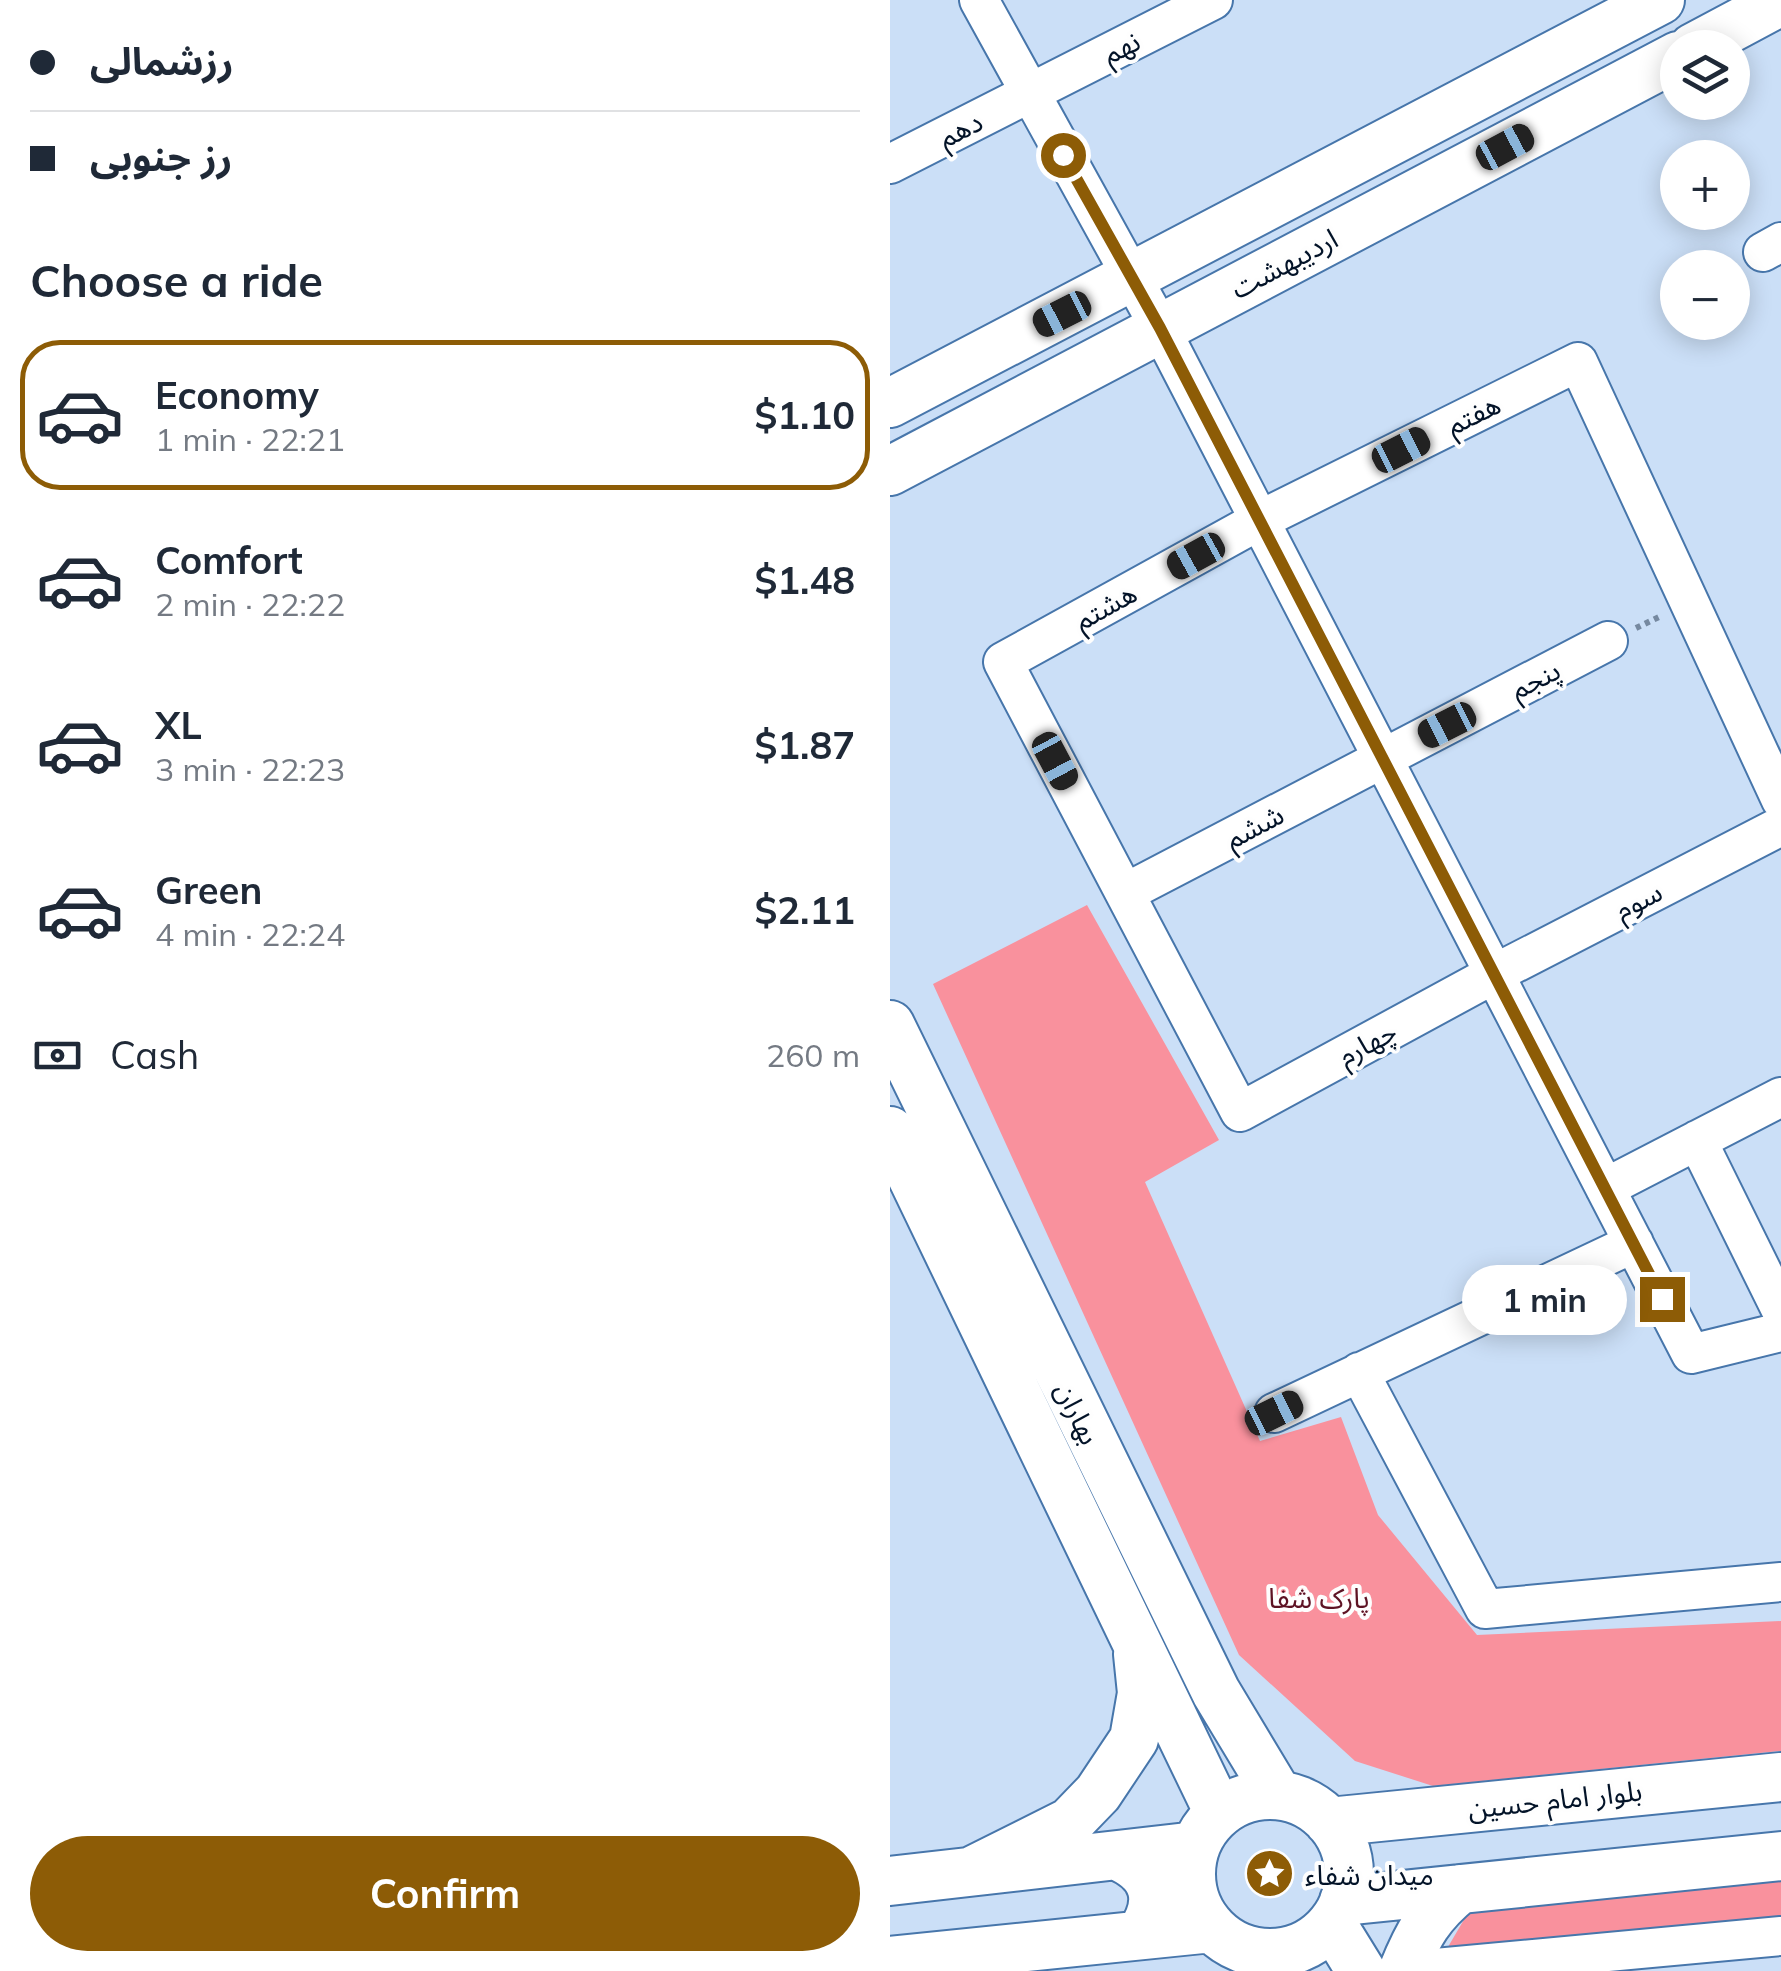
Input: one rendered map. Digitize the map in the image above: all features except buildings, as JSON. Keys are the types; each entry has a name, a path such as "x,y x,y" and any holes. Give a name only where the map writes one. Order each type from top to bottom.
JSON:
{"street":[{"path":"979,0 1160,328 1691,1354 1781,1332"},
{"name":"نهم","path":"1030,93 1213,0"},
{"path":"890,403 1660,0"},
{"path":"1732,30 1779,8"},
{"name":"اردیبهشت","path":"890,470 1660,65"},
{"name":"دهم","path":"890,164 1030,93"},
{"name":"هفتم","path":"1260,520 1578,362 1689,602"},
{"name":"هشتم","path":"1125,893 1003,662 1260,520"},
{"path":"1689,602 1781,800"},
{"name":"پنجم","path":"1382,758 1608,642"},
{"name":"ششم","path":"1125,893 1382,758"},
{"name":"سوم","path":"1494,974 1781,826"},
{"name":"چهارم","path":"1125,893 1240,1112 1494,974"},
{"name":"بهاران","path":"890,1025 1216,1692 1278,1795"},
{"path":"1606,1188 1781,1097"},
{"name":"بهاران","path":"890,1131 1193,1755 1208,1829"},
{"path":"1698,1140 1781,1310"},
{"path":"1274,1413 1634,1244"},
{"path":"1359,1372 1485,1608 1781,1582"},
{"path":"972,1872 1070,1822 1098,1793 1134,1740 1142,1694 1136,1641"},
{"path":"1193,1755 1217,1766 1230,1762 1244,1740"},
{"name":"بلوار امام حسین","path":"1329,1822 1781,1777"},
{"path":"890,1880 1118,1856 1208,1829 1237,1803 1278,1795 1314,1809 1329,1822 1342,1839 1348,1859 1350,1881 1338,1913 1316,1940 1295,1950 1284,1961 1250,1952 1212,1928 1192,1889 1192,1868 1208,1829"},
{"path":"1118,1856 1136,1864 1148,1880 1154,1899 1151,1919 1140,1935"},
{"path":"1338,1913 1460,1889 1781,1856"},
{"path":"1460,1889 1436,1909 1416,1939 1403,1971 1781,1936"},
{"path":"1338,1913 1362,1971"},
{"path":"890,1960 1212,1928"}],"path":[{"path":"1608,642 1689,602"}],"green space":[{"name":"پارک شفا","path":"1087,905 1219,1140 1145,1182 1260,1441 1341,1417 1378,1515 1477,1635 1781,1621 1781,1751 1433,1786 1355,1761 1239,1655 933,984"},
{"path":"1781,1874 1781,1918 1445,1952 1472,1906"}],"place":[{"name":"میدان شفاء","path":"1270,1874"}],"route":[{"path":"1063,155 1160,328 1662,1299"}]}
